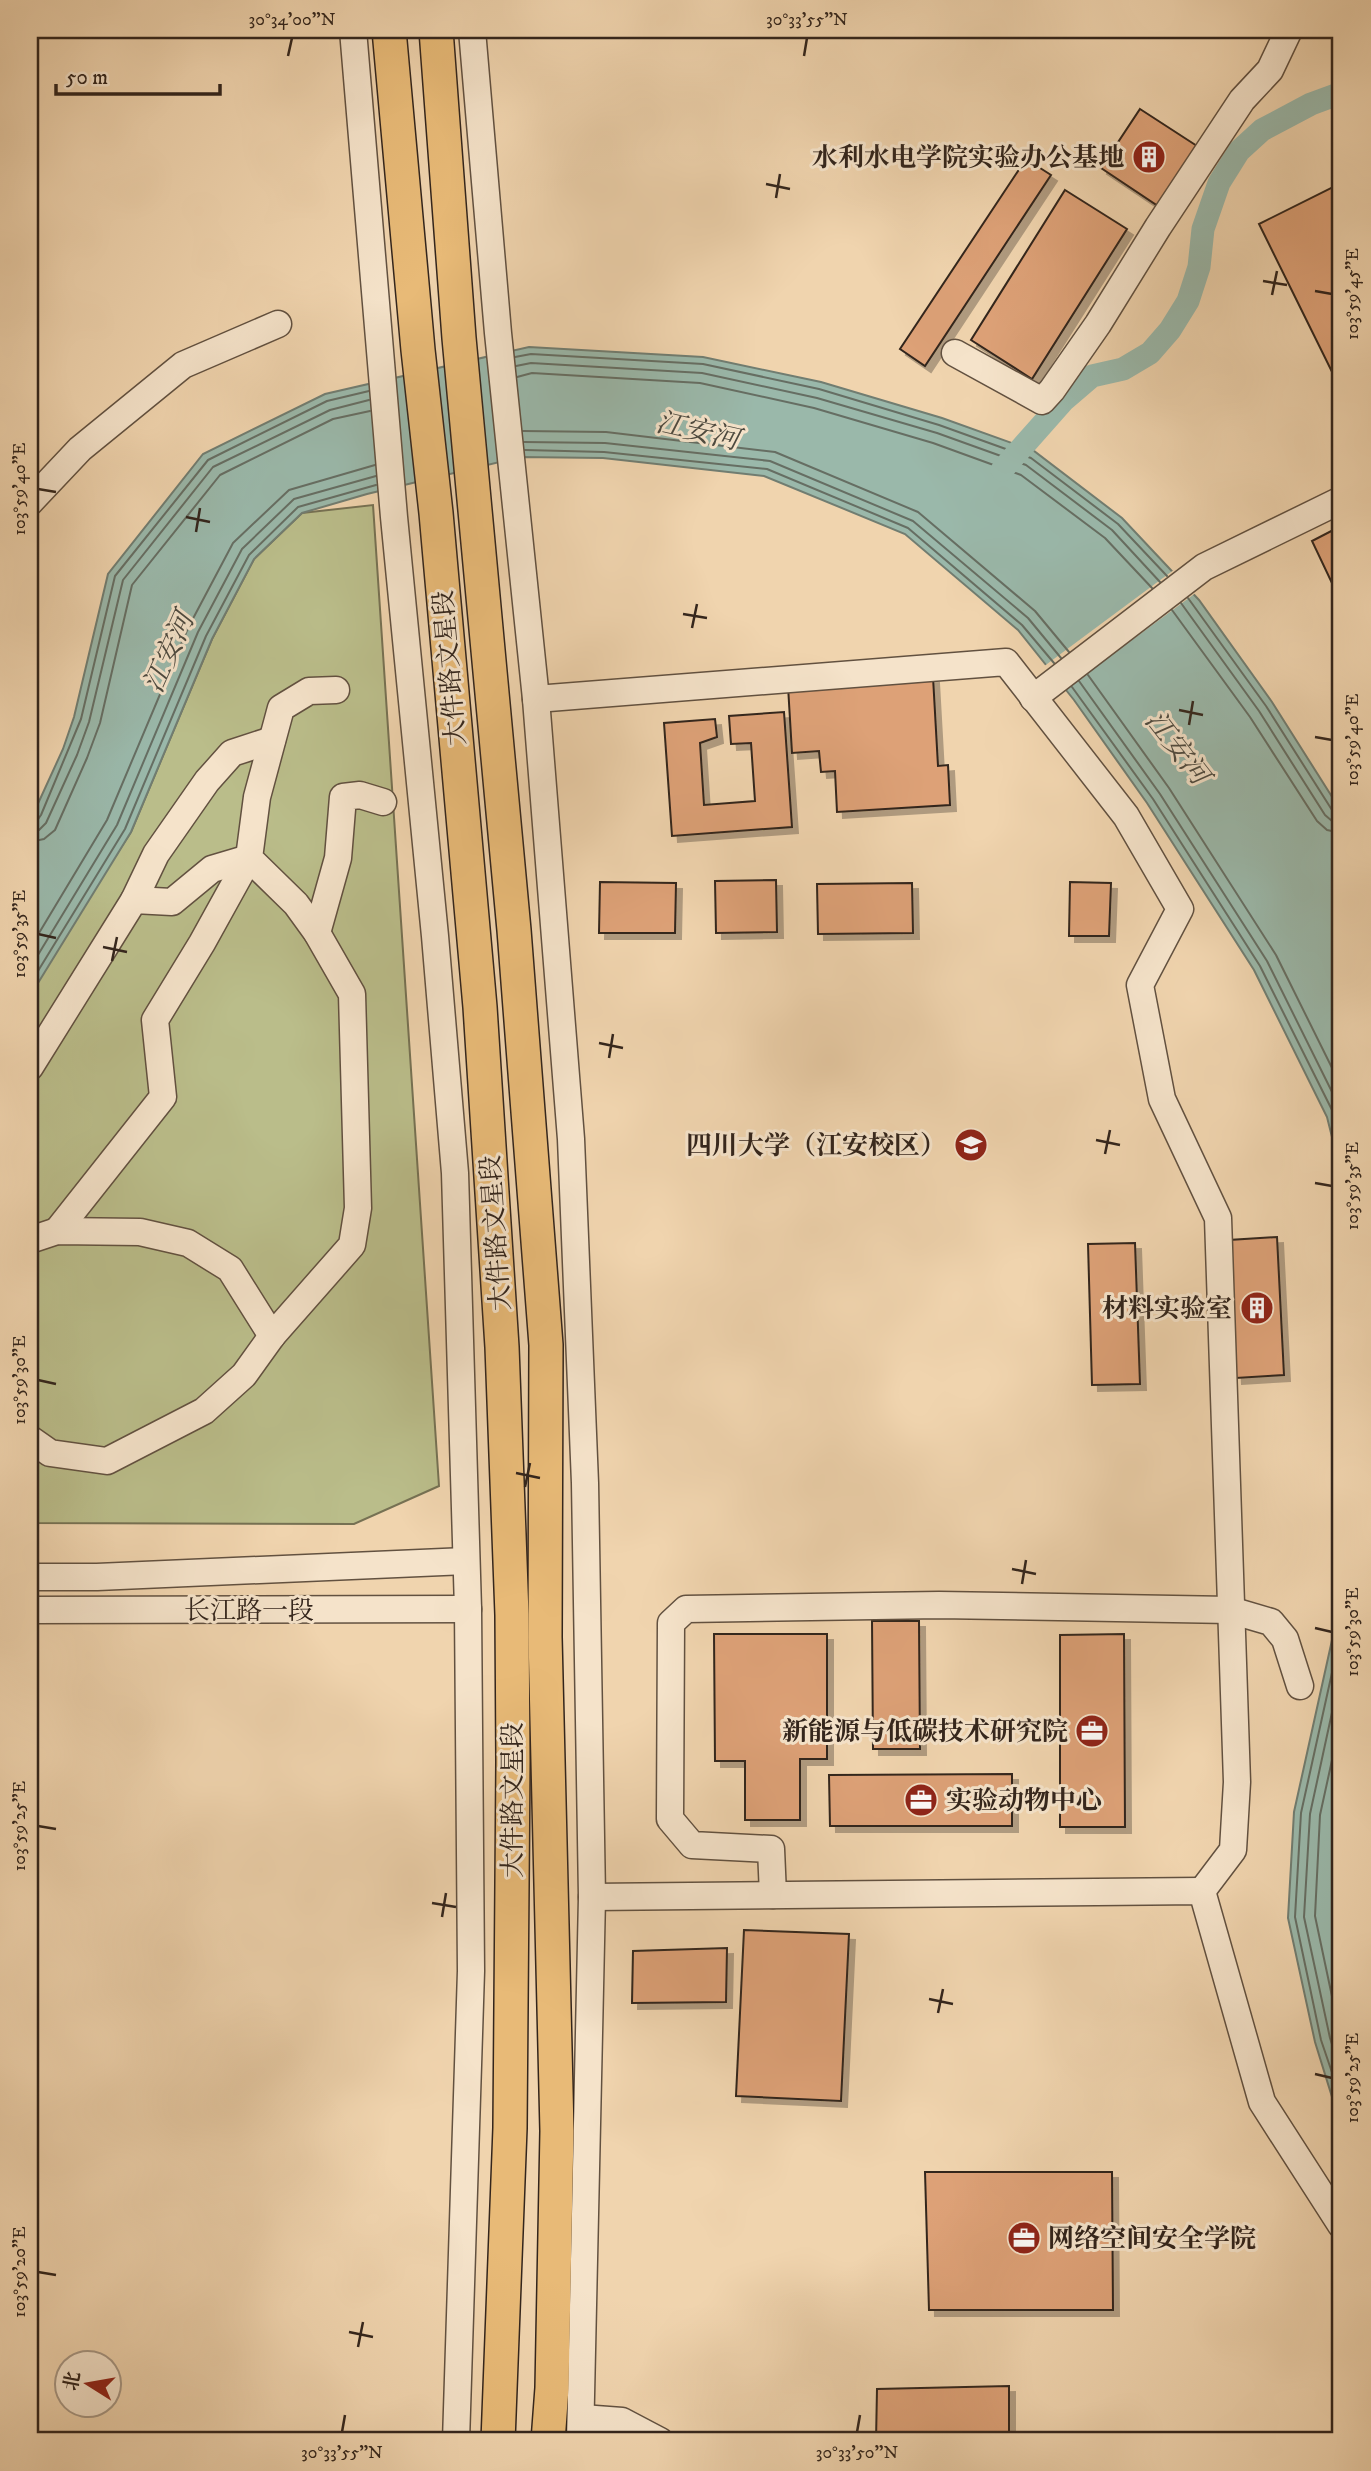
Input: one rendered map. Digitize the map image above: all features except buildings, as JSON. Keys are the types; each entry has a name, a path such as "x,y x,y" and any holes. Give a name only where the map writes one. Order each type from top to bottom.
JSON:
{"main road":[{"name":"大件路文星段","path":"389,30 480,1007 502,1347 512,1615 510,2128 498,2441"},
{"name":"大件路文星段","path":"436,30 473,508 514,930 546,1345 545,1637 557,2131 552,2388 548,2441"}],"street":[{"path":"354,30 394,517 455,1172 468,1609 471,1971 456,2441"},
{"path":"472,30 498,333 536,699 571,1139 584,1483 592,1897 581,2430 622,2421 660,2441"},
{"path":"955,354 1042,401 1098,324 1157,227 1242,100 1270,70 1289,30"},
{"path":"30,502 80,449 183,365 278,324"},
{"path":"1033,698 1204,567 1341,500"},
{"path":"536,699 1006,662 1126,816 1180,909 1140,985 1161,1099 1218,1218 1237,1782 1233,1850 1202,1891"},
{"path":"39,1234 163,1097 155,1020 249,858 257,797 281,708 309,691 336,690"},
{"path":"30,1067 134,900 156,854 207,781 232,753 272,740"},
{"path":"317,933 338,858 343,797 360,795 383,802"},
{"path":"134,900 172,902 212,869 249,858"},
{"path":"30,1439 50,1453 107,1461 204,1411 244,1375 272,1336 352,1245 358,1208 352,995 317,933 296,904 249,858"},
{"path":"39,1234 140,1232 188,1243 230,1269 250,1305 272,1336"},
{"name":"长江路一段","path":"30,1577 97,1577 466,1560"},
{"path":"774,1895 771,1849 692,1845 670,1819 671,1623 686,1609 939,1605 1230,1610 1271,1622 1285,1639 1300,1686"},
{"name":"长江路一段","path":"30,1610 468,1609"},
{"path":"592,1897 1202,1891"},
{"path":"1202,1891 1262,2102 1341,2225"}],"green space":[{"path":"373,505 439,1486 354,1524 30,1523 30,987 131,832 212,639 254,559 302,513"}],"water":[{"name":"江安河","path":"529,347 703,357 821,382 942,418 1034,451 1122,518 1199,600 1272,702 1341,811 1341,1173 1327,1117 1254,970 1147,803 1074,700 1018,630 905,534 764,476 603,458 520,457 367,494 302,513 254,559 212,639 131,832 30,996 30,821 63,749 74,717 108,574 203,454 325,394"},
{"path":"1341,1582 1341,2114 1333,2100 1315,2042 1288,1918 1294,1812 1336,1622"}],"pier":[{"path":"1175,569 1197,592 1063,691 1043,667"}],"waterway":[{"path":"1002,470 1064,400 1092,376 1123,369 1150,353 1170,330 1188,301 1199,267 1203,229 1219,183 1239,151 1262,130 1311,104 1341,93"}],"place":[{"name":"水利水电学院实验办公基地","path":"1149,157"},
{"name":"四川大学（江安校区）","path":"971,1145"},
{"name":"材料实验室","path":"1257,1308"},
{"name":"新能源与低碳技术研究院","path":"1092,1731"},
{"name":"实验动物中心","path":"921,1800"},
{"name":"网络空间安全学院","path":"1024,2238"}]}
